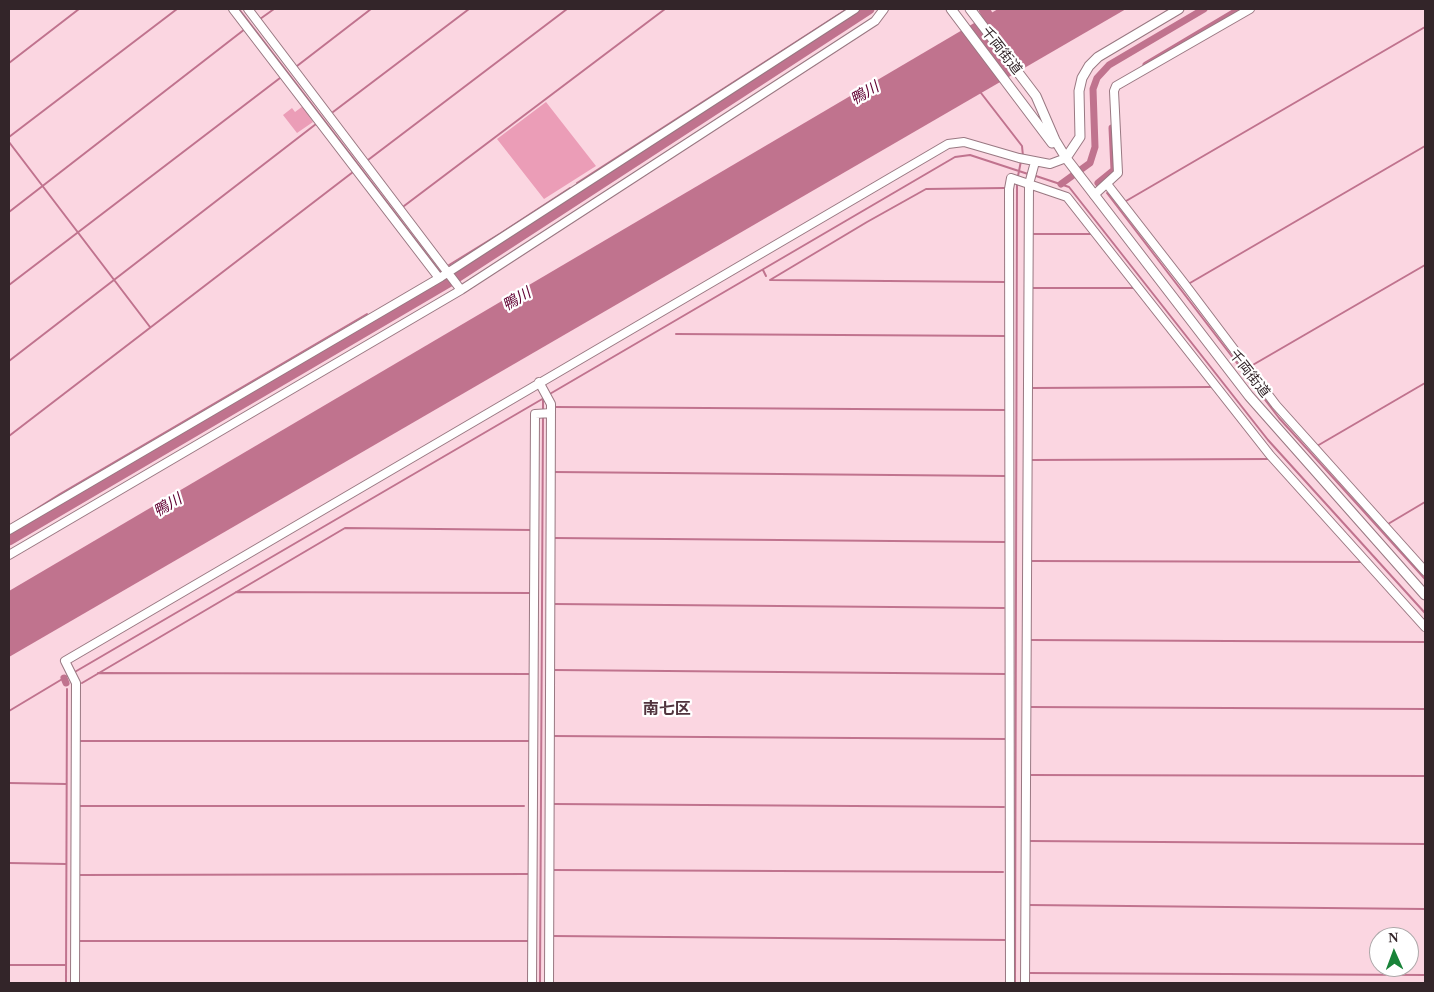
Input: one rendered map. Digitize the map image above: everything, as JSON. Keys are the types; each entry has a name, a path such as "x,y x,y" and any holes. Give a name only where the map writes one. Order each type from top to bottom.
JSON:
{"street":[{"path":"233,9 447,277 461,290"},
{"path":"248,9 447,277"},
{"path":"9,530 447,277 856,9"},
{"path":"9,555 461,290 875,21 884,9"},
{"name":"千両街道","path":"970,9 1036,96 1055,140 1066,158"},
{"path":"75,983 76,683 64,661 948,144 964,142 1022,158 1034,165 1050,164 1066,158 1080,137 1079,91 1082,78 1089,66 1098,57 1179,9"},
{"path":"1094,195 1118,173 1114,91 1116,86 1250,9"},
{"name":"千両街道","path":"953,12 1249,396 1425,595"},
{"path":"1025,983 1029,182 1034,165"},
{"path":"1010,983 1009,189 1011,178 1029,182 1067,197 1270,455 1425,626"},
{"path":"1107,184 1276,405 1425,570"},
{"path":"540,384 550,402 546,413 549,983"},
{"path":"532,983 535,414 546,413"}],"shaded area":[{"path":"546,102 596,166 544,199 497,139"},
{"path":"303,106 313,122 297,133 283,115 292,108 295,112"}],"water":[{"name":"鴨川","path":"998,9 1126,9 9,657 9,591"}],"waterway":[{"path":"9,63 79,9"},
{"path":"9,137 177,9"},
{"path":"239,9 441,273"},
{"path":"260,19 274,9"},
{"path":"297,66 371,9"},
{"path":"333,112 469,9"},
{"path":"368,160 567,9"},
{"path":"404,206 665,9"},
{"path":"577,183 847,9"},
{"path":"9,540 457,277 869,9"},
{"path":"984,9 994,27"},
{"path":"1061,184 1090,163 1095,147 1093,89 1097,78 1109,65 1204,9"},
{"path":"1146,65 1240,9"},
{"path":"1126,201 1425,27"},
{"path":"9,212 245,29"},
{"path":"9,285 280,78"},
{"path":"981,93 1022,146 1023,156"},
{"path":"9,361 316,124"},
{"path":"1099,184 1114,170 1112,128"},
{"path":"9,142 150,327"},
{"path":"1190,283 1425,146"},
{"path":"548,395 955,157 970,155 1028,174"},
{"path":"1018,176 1021,161"},
{"path":"9,436 353,172"},
{"path":"1033,175 1069,187 1268,440 1425,613"},
{"path":"1015,983 1017,185"},
{"path":"449,265 570,188"},
{"path":"770,280 926,189 1005,188"},
{"path":"1107,193 1279,418 1425,579"},
{"path":"1034,234 1092,234"},
{"path":"1251,366 1425,265"},
{"path":"763,270 766,276"},
{"path":"444,277 448,282"},
{"path":"770,280 1005,282"},
{"path":"1032,288 1133,288"},
{"path":"11,525 60,494 367,314"},
{"path":"676,334 1005,336"},
{"path":"1317,446 1425,383"},
{"path":"1032,388 1211,387"},
{"path":"543,398 543,411"},
{"path":"73,673 544,398"},
{"path":"556,407 1005,410"},
{"path":"540,983 543,415"},
{"path":"1031,460 1268,459"},
{"path":"554,472 1005,476"},
{"path":"1388,524 1425,502"},
{"path":"82,683 345,528 532,530"},
{"path":"554,538 1005,542"},
{"path":"1032,561 1362,562"},
{"path":"236,592 531,593"},
{"path":"554,604 1004,608"},
{"path":"1031,640 1425,642"},
{"path":"554,670 1006,674"},
{"path":"98,673 529,674"},
{"path":"9,711 69,675"},
{"path":"64,678 66,683"},
{"path":"66,983 67,689"},
{"path":"1030,707 1425,709"},
{"path":"553,736 1006,739"},
{"path":"80,741 530,741"},
{"path":"1030,775 1425,776"},
{"path":"9,783 66,784"},
{"path":"554,804 1004,807"},
{"path":"79,806 524,806"},
{"path":"1030,841 1425,844"},
{"path":"9,863 66,864"},
{"path":"553,870 1003,872"},
{"path":"79,875 529,874"},
{"path":"1029,905 1425,909"},
{"path":"553,936 1007,940"},
{"path":"79,941 529,941"},
{"path":"9,965 66,965"},
{"path":"1028,973 1425,975"}],"district":[{"name":"南七区","path":"667,710"}]}
